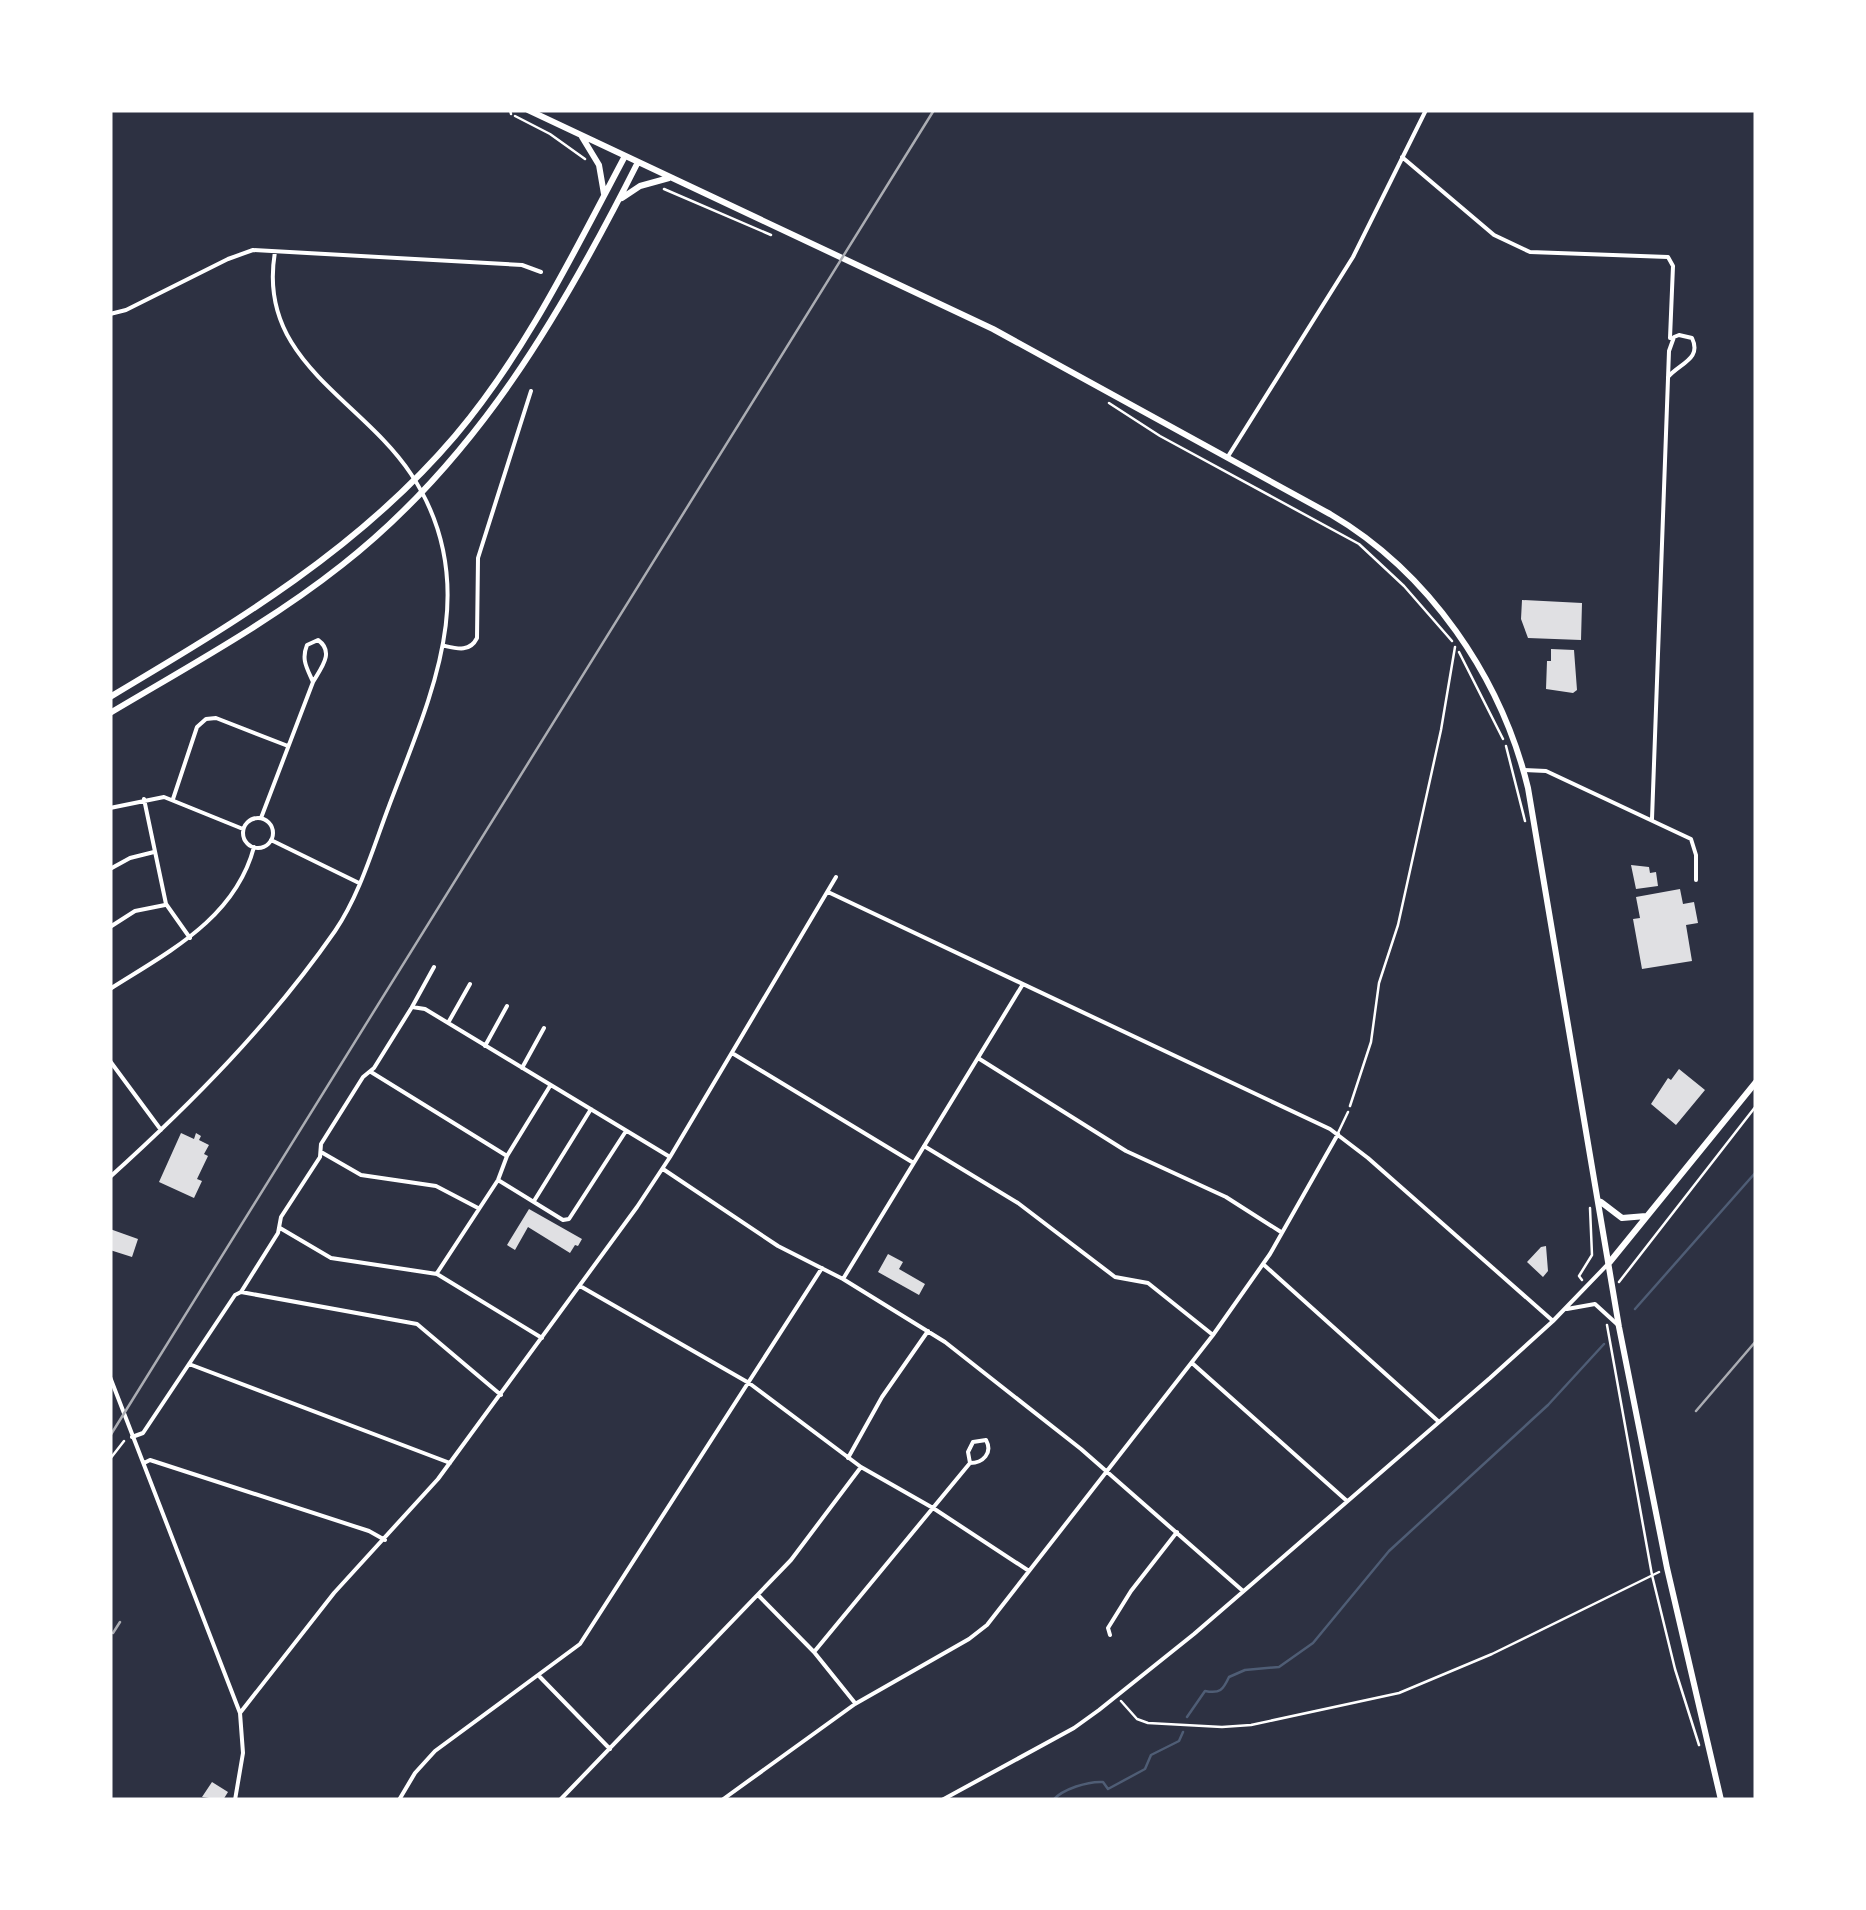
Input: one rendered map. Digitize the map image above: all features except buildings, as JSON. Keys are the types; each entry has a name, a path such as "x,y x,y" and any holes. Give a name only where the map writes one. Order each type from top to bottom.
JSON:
{"main road":[{"path":"528,110 816,243 1064,366 1348,524 1415,583 1459,636 1509,726 1524,770 1619,1326 1667,1568 1721,1800"},
{"path":"581,136 599,166 604,194"},
{"path":"110,697 291,586 362,530 423,471 456,435 521,345 625,156"},
{"path":"110,713 302,595 373,540 431,482 494,408 536,347 638,162"},
{"path":"617,202 640,186 670,178"},
{"path":"1608,1264 1756,1082"},
{"path":"1598,1193 1606,1209 1622,1218 1637,1219 1652,1213"}],"street":[{"path":"1227,458 1352,257 1426,110"},
{"path":"1402,157 1494,235 1530,252 1668,257 1672,266 1652,819"},
{"path":"110,314 126,310 240,254 274,252 522,265 541,272"},
{"path":"110,1177 228,1064 332,934 359,884 427,707 445,646 447,578 432,516 416,482 397,455 335,397 298,354 273,296 274,252"},
{"path":"1668,377 1694,356 1696,348 1692,338 1680,335 1670,343"},
{"path":"445,646 464,649 477,638 478,558 531,391"},
{"path":"261,818 313,682 326,659 326,647 318,640 307,645 304,653 313,682"},
{"path":"173,799 197,727 206,718 216,718 288,746"},
{"path":"1524,770 1546,770 1693,842 1696,880"},
{"path":"144,799 166,904 190,938"},
{"path":"110,808 144,799 173,799 244,829"},
{"path":"261,818 270,825 270,840 265,846 254,847 244,839 244,829 252,819 261,818"},
{"path":"270,840 359,884"},
{"path":"110,989 190,938 238,887 254,847"},
{"path":"110,869 130,858 154,852"},
{"path":"240,1713 334,1593 450,1463 580,1286 670,1158 836,877"},
{"path":"828,892 1338,1134 1553,1322"},
{"path":"110,927 136,911 166,904"},
{"path":"241,1292 280,1228 281,1217 321,1152 321,1144 434,968"},
{"path":"448,1024 470,984"},
{"path":"843,1278 1023,984"},
{"path":"485,1046 507,1006"},
{"path":"412,1007 420,1007 670,1158"},
{"path":"522,1068 544,1028"},
{"path":"732,1053 914,1163"},
{"path":"978,1058 1138,1158 1226,1197 1281,1232"},
{"path":"110,1062 162,1130"},
{"path":"370,1072 507,1156"},
{"path":"437,1274 498,1180 507,1156 550,1086"},
{"path":"534,1201 591,1110"},
{"path":"498,1180 563,1220 574,1217 626,1131"},
{"path":"722,1800 855,1704 976,1635 1213,1335 1264,1264 1338,1134"},
{"path":"924,1146 1018,1203 1116,1276 1153,1286 1213,1335"},
{"path":"321,1152 361,1175 436,1186 478,1208"},
{"path":"663,1169 778,1246 843,1278 928,1331 1106,1471 1243,1591"},
{"path":"280,1228 330,1258 437,1274 542,1338"},
{"path":"1264,1264 1438,1421"},
{"path":"942,1800 1074,1728 1117,1696 1553,1322 1608,1264"},
{"path":"398,1800 435,1751 584,1639 822,1268"},
{"path":"580,1286 748,1383 861,1467 933,1508 1029,1571"},
{"path":"132,1437 144,1433 234,1294 241,1292 417,1324 501,1395"},
{"path":"1563,1311 1595,1304 1619,1326"},
{"path":"848,1458 882,1397 928,1331"},
{"path":"1192,1362 1347,1501"},
{"path":"188,1364 450,1463"},
{"path":"110,1377 240,1713 243,1753 235,1800"},
{"path":"814,1652 970,1463 987,1455 986,1440 974,1442 968,1452 970,1463"},
{"path":"142,1463 150,1460 169,1466 369,1531 385,1540"},
{"path":"560,1800 806,1543 861,1467"},
{"path":"1110,1635 1108,1628 1125,1600 1177,1532"},
{"path":"758,1595 814,1652 855,1704"},
{"path":"539,1675 610,1749"}],"lane":[{"path":"1338,1134 1348,1112"}],"path":[{"path":"510,112 550,134 589,163"},
{"path":"656,189 671,190 774,236"},
{"path":"1106,401 1160,436 1359,544 1404,586 1455,645 1480,688 1506,746 1524,821"},
{"path":"1348,1112 1371,1042 1373,1006 1398,926 1441,730 1455,645"},
{"path":"1613,1288 1756,1106"},
{"path":"1579,1276 1592,1254 1590,1202"},
{"path":"1604,1319 1616,1359 1632,1478 1652,1575 1675,1669 1702,1753"},
{"path":"110,1459 121,1442 132,1437"},
{"path":"1117,1696 1138,1719 1148,1723 1222,1727 1274,1721 1424,1683 1652,1575"}],"waterway":[{"path":"1635,1309 1756,1172"},
{"path":"1187,1717 1205,1691 1220,1690 1229,1677 1245,1670 1279,1667 1313,1643 1389,1551 1548,1405 1604,1344"},
{"path":"1053,1800 1069,1789 1090,1783 1103,1782 1108,1789 1145,1769 1151,1755 1179,1741 1183,1732"}],"railway":[{"path":"110,1436 934,110"},
{"path":"1696,1411 1756,1341"},
{"path":"113,1633 120,1622"}]}
